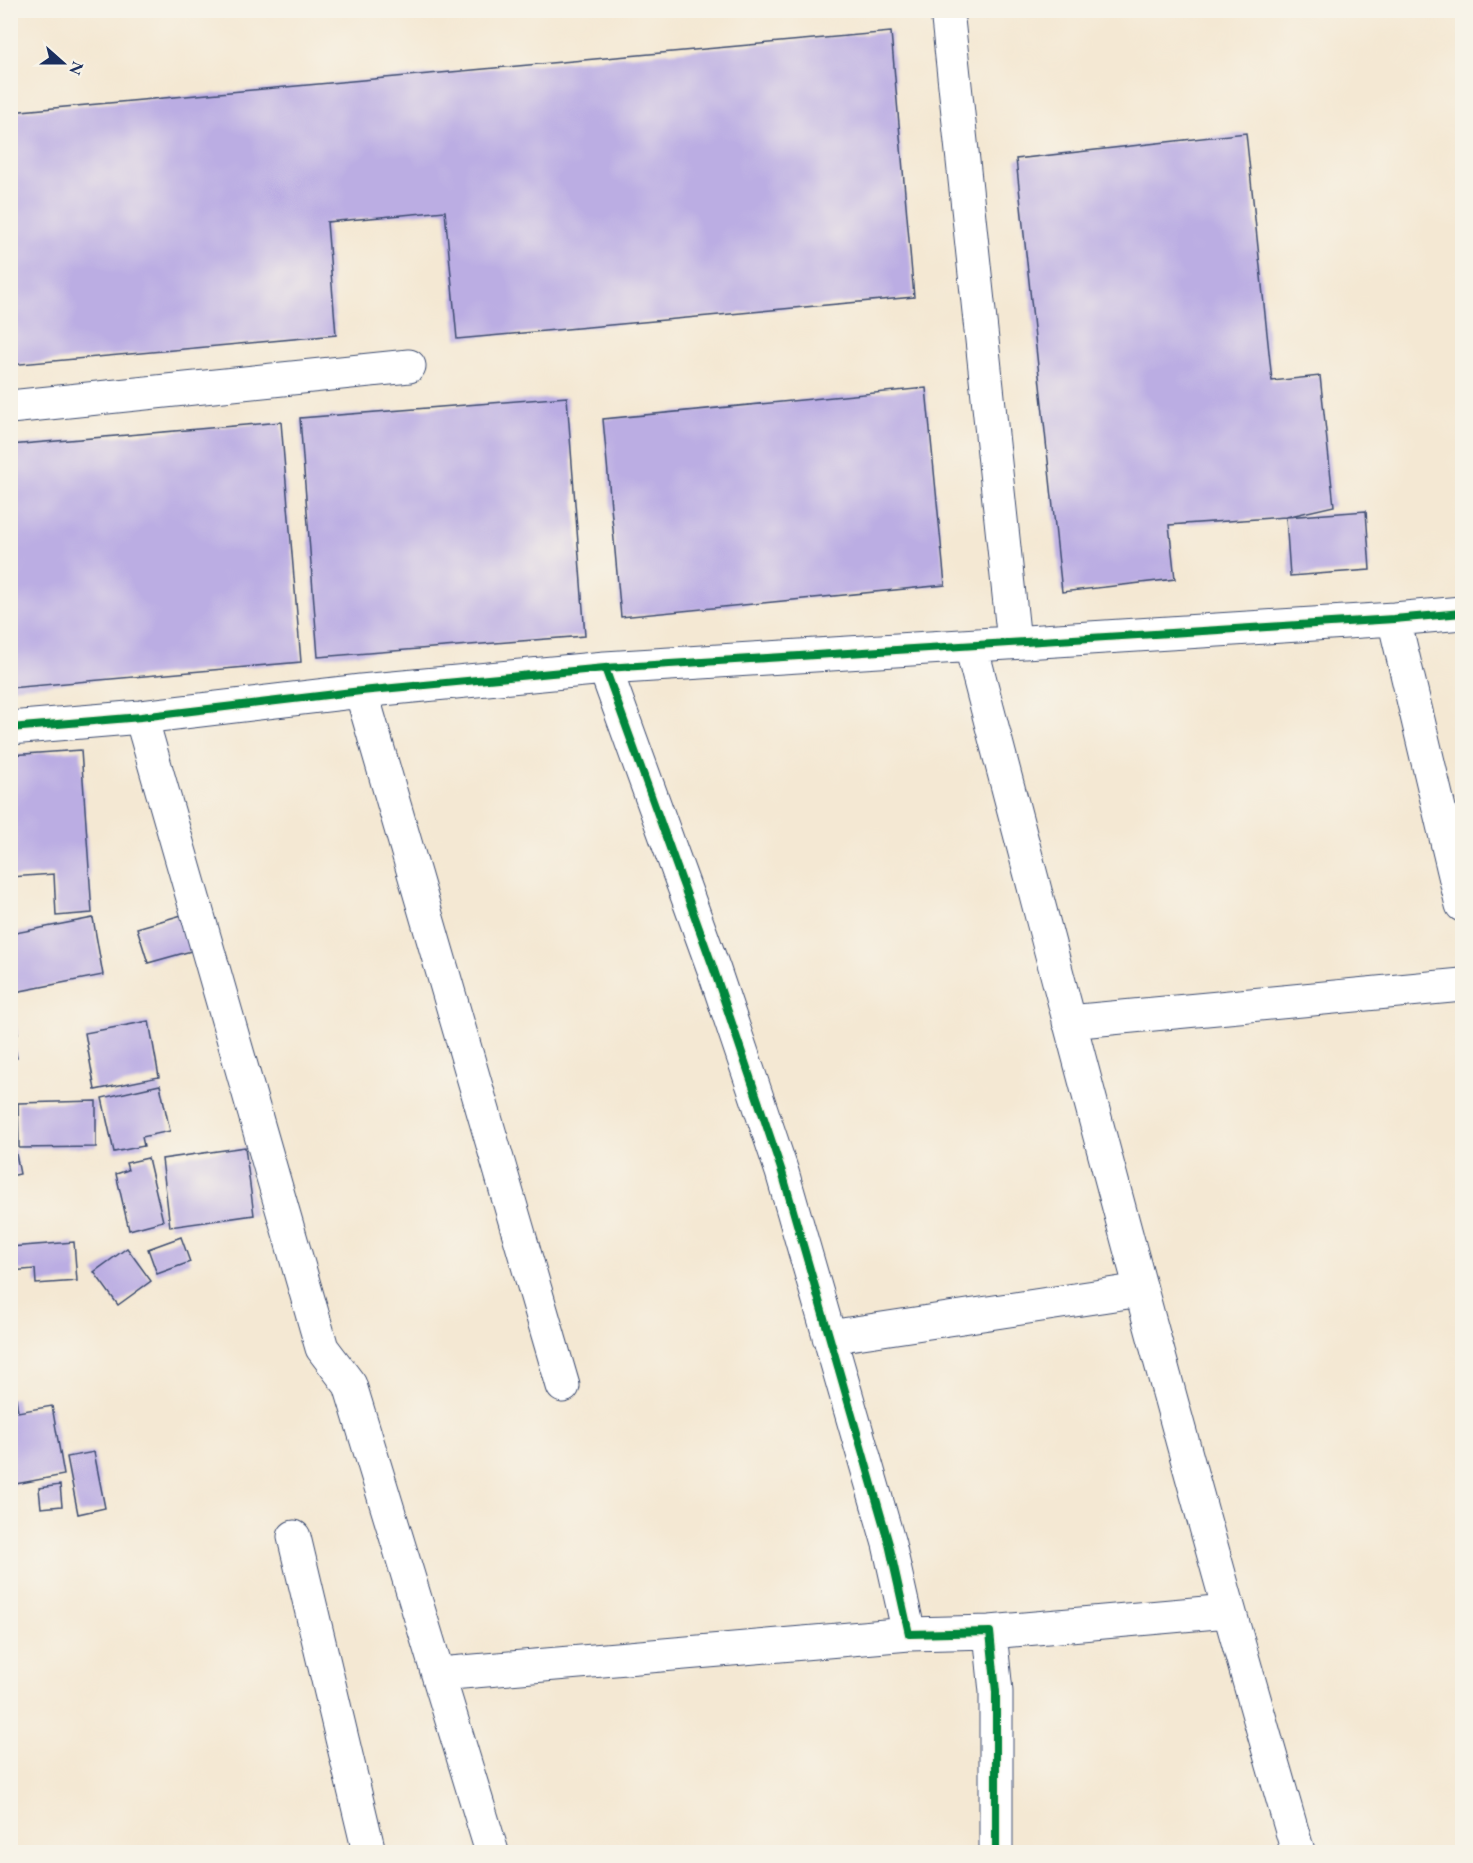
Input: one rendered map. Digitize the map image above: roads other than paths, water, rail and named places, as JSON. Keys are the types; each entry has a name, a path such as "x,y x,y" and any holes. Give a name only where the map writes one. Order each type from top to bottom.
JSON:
{"street":[{"path":"947,10 1014,642"},
{"path":"10,407 409,366"},
{"path":"10,728 141,717 361,691 605,668 1462,613"},
{"path":"1394,619 1462,905"},
{"path":"970,646 1228,1611 1298,1852"},
{"path":"605,668 714,970 775,1150 889,1544 909,1634"},
{"path":"361,691 564,1386"},
{"path":"141,717 322,1348 350,1385 492,1852"},
{"path":"1069,1022 1462,986"},
{"path":"828,1337 1141,1290"},
{"path":"294,1537 369,1852"},
{"path":"439,1674 909,1634 990,1632 1228,1611"},
{"path":"990,1632 996,1692 996,1852"}]}
